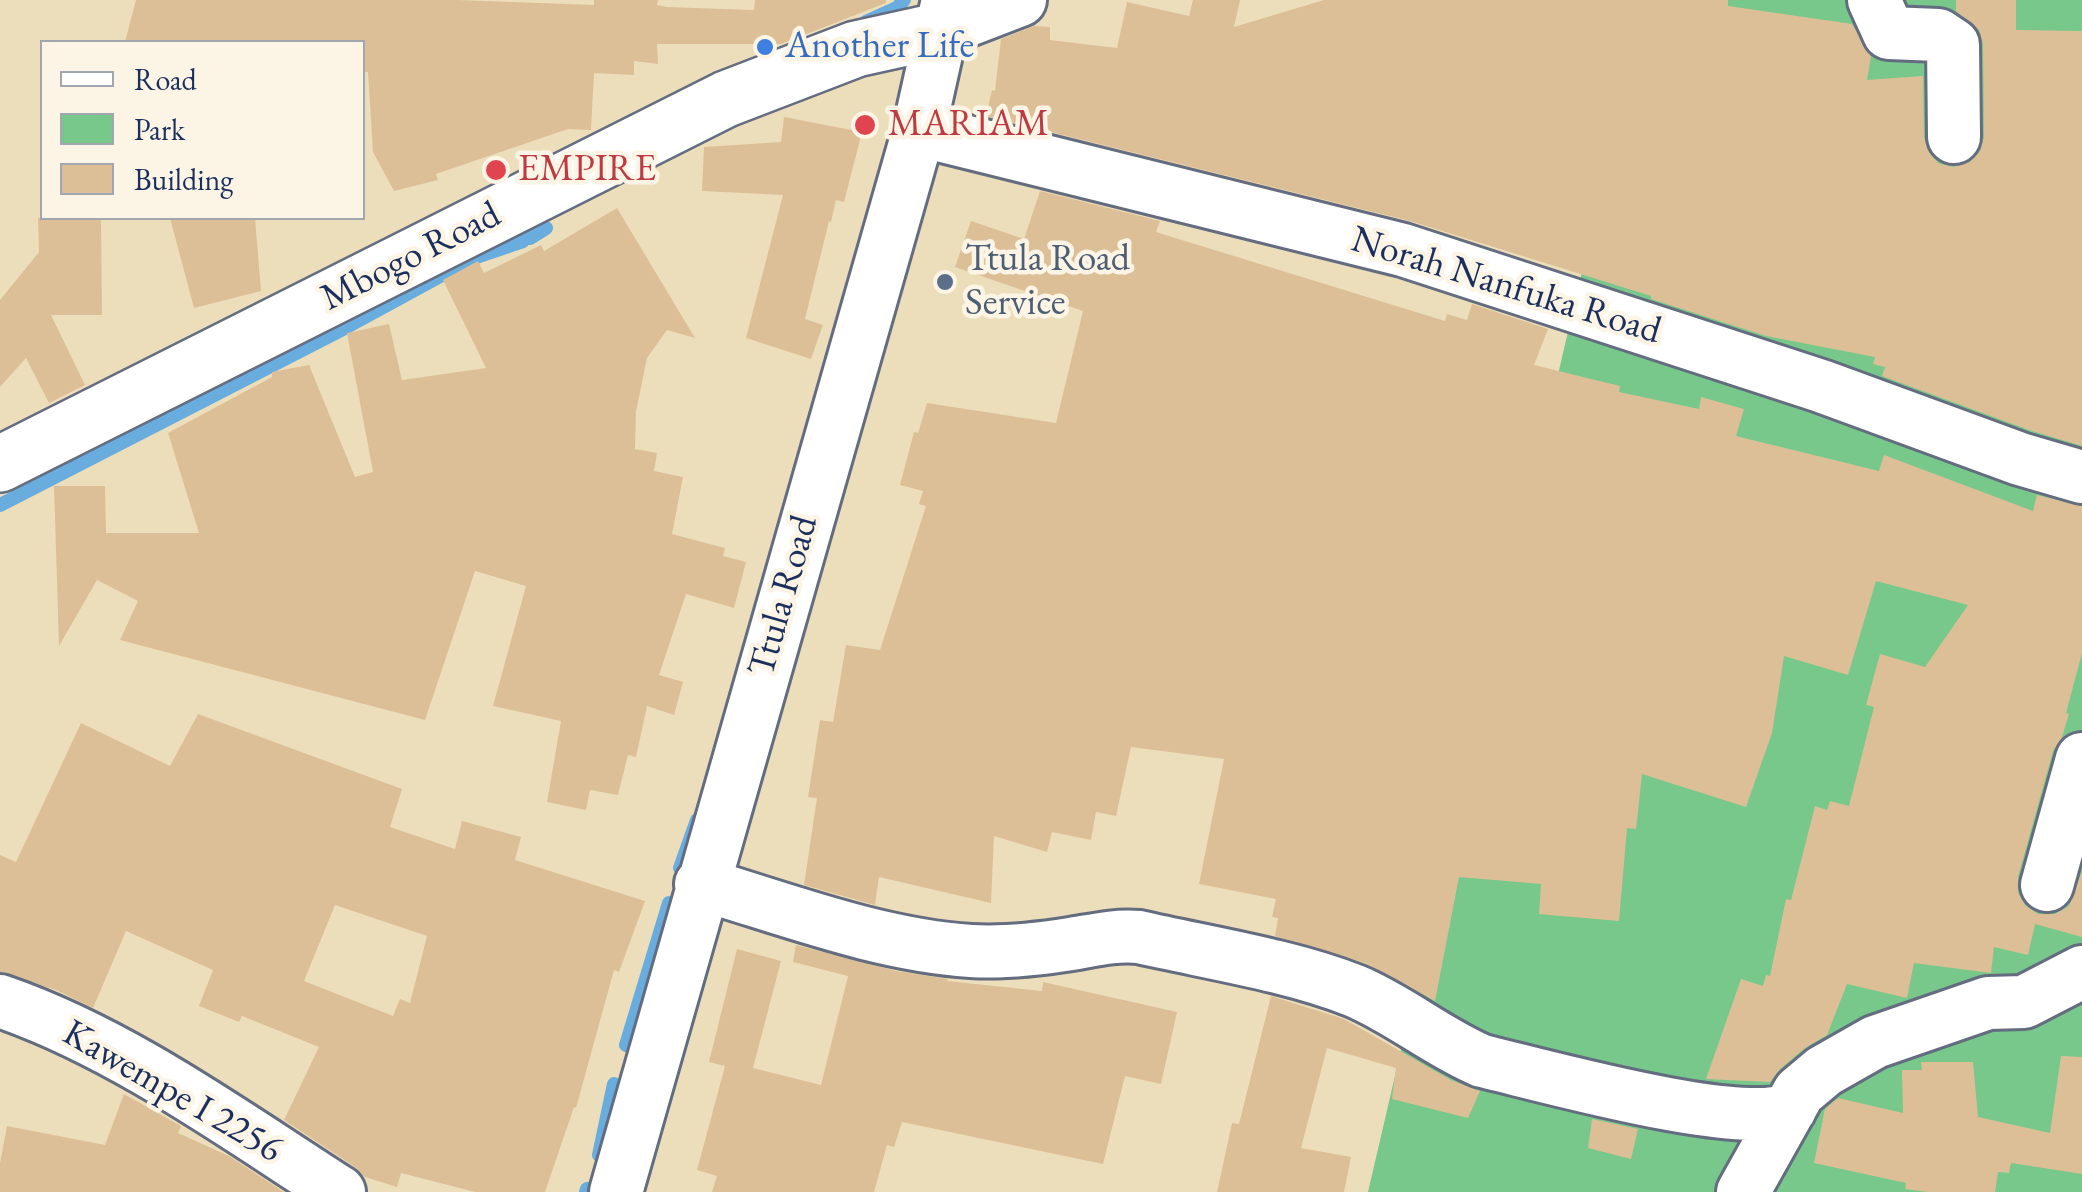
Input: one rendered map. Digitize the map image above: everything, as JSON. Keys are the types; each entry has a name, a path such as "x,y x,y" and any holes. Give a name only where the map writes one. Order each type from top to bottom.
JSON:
{"street":[{"path":"945,15 1020,0"},
{"path":"1874,0 1889,33 1938,35 1953,45 1954,137"},
{"name":"Ttula Road","path":"616,1192 919,130 945,15"},
{"name":"Mbogo Road","path":"0,464 726,99 945,15"},
{"name":"Norah Nanfuka Road","path":"919,130 1404,250 1821,386 2020,459 2082,477"},
{"path":"2048,885 2082,759"},
{"path":"701,884 837,925 912,943 972,951 1070,944 1114,935 1139,937 1320,979 1354,991 1482,1062 1658,1101 1744,1115 1790,1109"},
{"path":"1743,1192 1799,1092 1824,1071 1875,1042 1988,1003 2024,1002 2082,972"},
{"name":"Kawempe I 2256","path":"0,1001 36,1013 130,1062 339,1192"}],"green space":[{"path":"1565,0 2082,0 2082,1192 1368,1192 1590,237"}],"building":[{"path":"136,0 458,0 594,5 594,0 658,0 657,5 667,7 754,10 755,0 886,0 781,44 657,44 658,64 634,61 634,75 594,73 591,130 568,129 436,174 438,180 394,191 373,152 365,40 126,40"},
{"path":"1193,0 1240,0 1234,27 1324,0 1728,0 1728,6 1852,24 1871,56 1867,80 1923,76 1924,137 1928,151 1938,163 1953,167 1970,162 1980,151 1984,137 1983,44 1979,30 1956,11 1956,0 2016,0 2016,30 2082,31 2082,446 1882,376 1885,367 1873,364 1875,357 1766,336 1410,221 986,116 992,90 995,91 1001,39 1034,26 1050,27 1050,40 1117,48 1127,2 1189,16"},
{"path":"784,117 862,132 844,202 836,200 829,221 805,319 823,325 811,359 746,338 783,195 702,191 704,147 781,142"},
{"path":"1040,191 1160,221 1156,232 1445,321 1447,314 1467,320 1472,304 1548,329 1534,365 1620,386 1619,392 1699,409 1701,397 1744,409 1736,436 1879,471 1884,455 2033,511 2037,495 2082,506 2082,653 2066,713 2069,714 2053,751 2018,877 2018,892 2025,905 2038,914 2055,914 2069,906 2082,871 2082,937 2035,924 2028,955 1994,947 1991,973 1914,963 1907,998 1847,984 1827,1035 1805,1048 1770,1082 1706,1079 1741,979 1763,986 1766,975 1770,976 1786,899 1791,900 1815,806 1827,810 1830,801 1849,806 1874,707 1866,705 1880,654 1925,667 1968,605 1876,581 1848,675 1784,656 1772,733 1746,807 1642,774 1636,829 1627,828 1619,921 1539,914 1541,884 1459,877 1435,1001 1365,963 1275,936 1278,918 1272,917 1276,899 1199,884 1224,759 1131,747 1116,816 1096,812 1091,840 1052,832 1047,852 994,836 991,903 879,877 875,905 804,885 817,798 808,797 820,720 833,722 846,645 880,650 926,506 919,504 923,491 900,485 914,432 918,433 927,403 1056,423 1083,311 955,267 971,221 1024,239"},
{"path":"617,208 695,338 667,330 647,358 636,412 635,449 657,453 654,471 683,477 672,534 725,548 723,556 746,562 734,608 686,594 659,675 683,682 674,715 647,706 636,757 628,755 618,795 590,790 586,810 547,802 561,721 493,706 526,586 475,571 425,720 120,640 138,601 97,580 59,646 54,486 105,486 106,533 199,533 168,433 272,377 272,372 309,365 355,477 373,472 347,333 389,324 402,380 486,368 443,280 478,261 484,273 541,245 544,251"},
{"path":"38,218 101,220 102,315 51,315 85,385 49,403 26,358 0,387 0,300 39,252"},
{"path":"171,220 255,220 261,291 194,308"},
{"path":"198,714 402,789 390,827 455,849 462,821 521,837 515,860 645,901 619,972 614,970 576,1108 545,1192 475,1192 401,1173 397,1187 365,1177 284,1120 319,1047 242,1016 239,1022 199,1006 213,970 126,931 93,1008 56,990 0,972 0,855 16,862 81,723 170,766","holes":["335,905 427,936 410,1003 400,999 393,1016 304,981"]},
{"path":"796,945 947,981 1042,991 1043,982 1177,1012 1161,1084 1125,1076 1103,1164 902,1122 894,1147 887,1145 874,1192 712,1192 717,1176 697,1170 725,1066 709,1062 737,949 781,961 753,1068 821,1085 848,976 793,962"},
{"path":"1271,996 1344,1019 1451,1080 1480,1091 1468,1118 1392,1099 1396,1068 1327,1048 1301,1148 1351,1157 1344,1192 1217,1192 1232,1123 1239,1124"},
{"path":"2061,1056 2082,1057 2082,1174 2011,1163 2009,1173 1998,1172 1995,1192 1928,1192 1905,1189 1906,1183 1814,1163 1825,1109 1838,1098 1903,1113 1902,1070 1922,1070 1921,1062 1973,1062 1978,1117 2050,1133"},
{"path":"124,1094 181,1126 178,1133 229,1156 284,1192 0,1192 0,1163 7,1126 105,1145"},
{"path":"1592,1119 1638,1129 1631,1159 1588,1148"}],"waterway":[{"path":"866,22 897,8 904,0"},
{"path":"530,238 546,228"},
{"path":"0,505 473,258 523,241"},
{"path":"680,868 697,820"},
{"path":"626,1045 669,903"},
{"path":"599,1155 614,1084"}],"place":[{"name":"Another Life","path":"765,47"},
{"name":"MARIAM","path":"865,125"},
{"name":"EMPIRE","path":"496,170"},
{"name":"Ttula Road Service","path":"945,282"}]}
